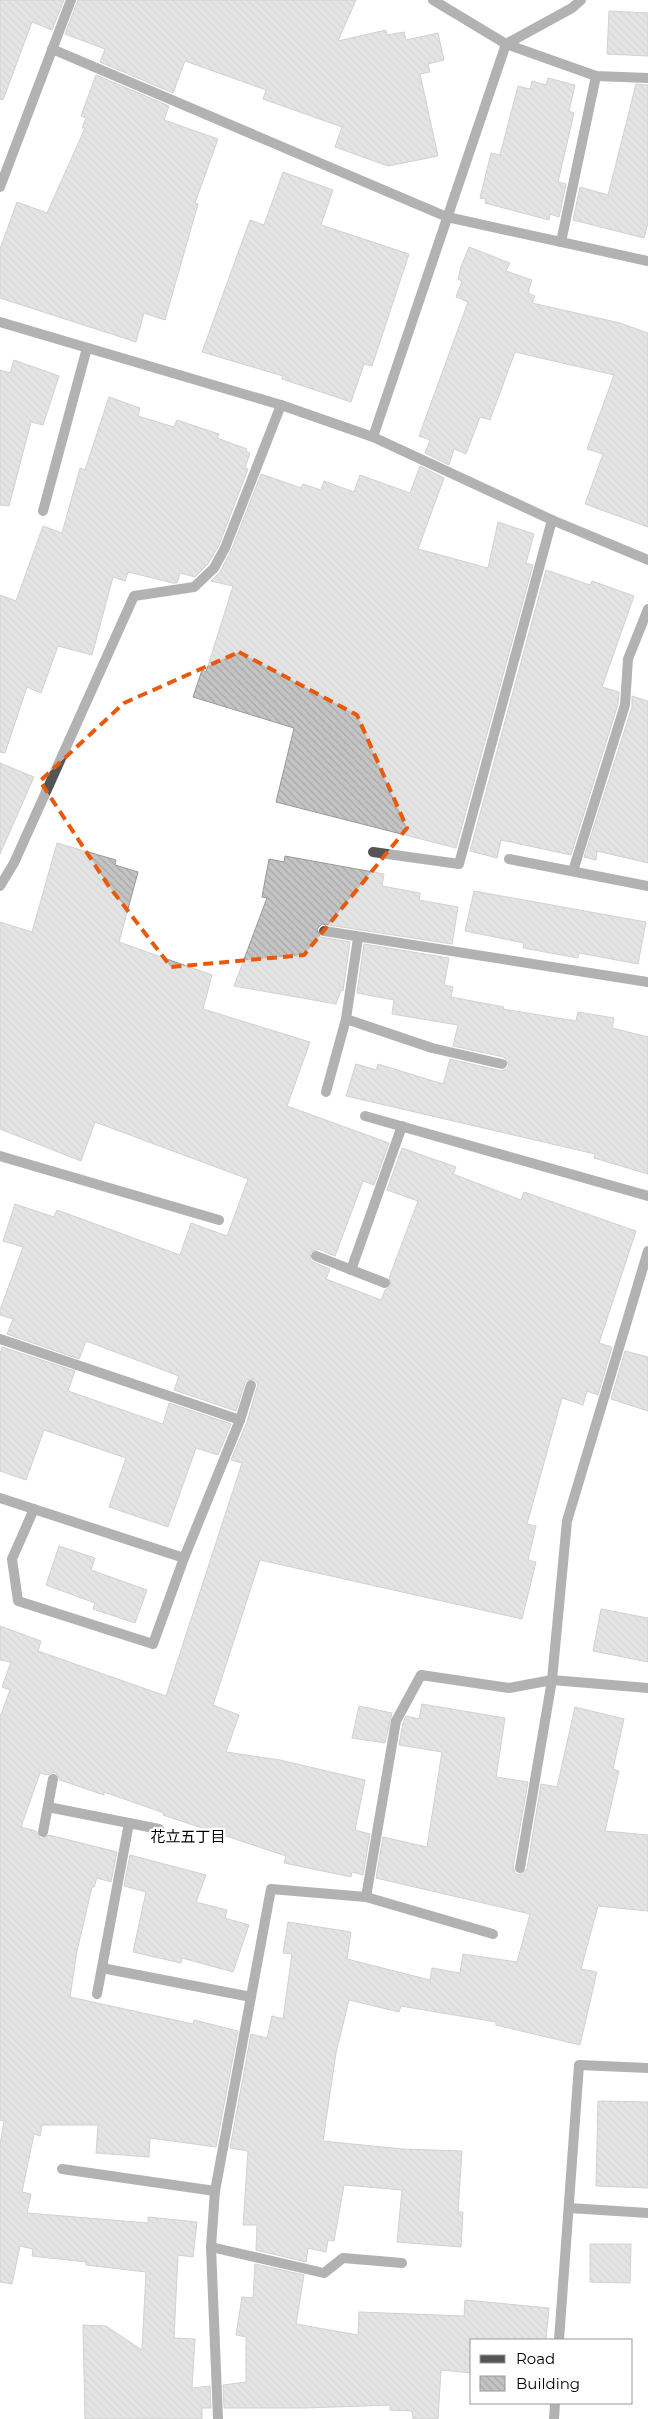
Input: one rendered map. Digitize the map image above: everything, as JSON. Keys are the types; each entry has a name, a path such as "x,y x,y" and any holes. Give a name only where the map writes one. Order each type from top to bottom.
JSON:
{"street":[{"path":"0,187 71,0"},
{"path":"433,0 506,44 596,76 648,78"},
{"path":"372,437 506,44 572,8 581,0"},
{"path":"52,49 448,217 648,261"},
{"path":"560,242 596,76"},
{"path":"0,322 281,405 372,437 552,520 648,560"},
{"path":"43,511 87,348"},
{"path":"0,886 14,863 134,596 194,587 214,568 225,548 281,405"},
{"path":"373,852 459,864 552,520"},
{"path":"573,871 625,705 628,659 648,610"},
{"path":"509,859 648,886"},
{"path":"324,931 358,938 648,982"},
{"path":"326,1092 346,1020 358,938"},
{"path":"346,1020 432,1048 502,1064"},
{"path":"365,1116 648,1196"},
{"path":"351,1270 402,1126"},
{"path":"0,1156 219,1220"},
{"path":"520,1868 552,1680 567,1521 643,1284 648,1251"},
{"path":"316,1256 385,1283"},
{"path":"0,1339 240,1420"},
{"path":"34,1509 12,1560 18,1601 153,1644 184,1558 240,1420 251,1385"},
{"path":"0,1498 184,1558"},
{"path":"366,1897 396,1721 420,1675 509,1688 552,1680 648,1688"},
{"path":"43,1832 53,1779"},
{"path":"48,1807 159,1829"},
{"path":"97,1994 129,1823"},
{"path":"218,2419 211,2247 215,2191 271,1889 366,1897 493,1934"},
{"path":"102,1968 251,1997"},
{"path":"559,2339 580,2064 648,2068"},
{"path":"62,2169 215,2191"},
{"path":"569,2208 648,2213"},
{"path":"211,2247 324,2273 343,2258 402,2263"},
{"path":"554,2404 554,2419"}],"highlighted area":[{"path":"239,652 357,715 407,828 304,955 171,967 108,885 40,781 124,703"}],"building":[{"path":"0,0 64,0 52,30 32,22 3,100 0,99"},
{"path":"78,0 356,0 338,41 386,30 387,35 404,32 406,40 438,33 444,60 428,64 430,72 420,74 438,156 388,166 335,147 342,127 263,99 266,90 185,61 173,93 100,62 105,49 65,34"},
{"path":"609,11 648,13 648,56 607,54"},
{"path":"96,75 169,106 164,120 218,139 195,203 198,204 165,320 144,313 136,342 0,298 0,249 17,202 47,213 85,128 82,128 86,118 81,116"},
{"path":"548,78 575,85 569,111 574,113 558,182 566,184 559,217 550,214 549,220 485,203 486,199 480,198 491,153 500,155 518,86 530,89 532,81 546,85"},
{"path":"636,84 648,85 648,223 644,238 573,220 580,187 608,195"},
{"path":"283,172 333,190 321,225 409,254 372,366 364,364 351,402 282,379 283,376 202,352 250,220 264,225"},
{"path":"469,247 510,263 506,271 532,280 528,293 535,296 532,303 620,323 648,333 648,527 585,504 603,454 587,449 614,375 515,352 490,420 480,417 466,454 454,449 449,465 425,453 430,440 419,436 468,302 456,297 462,281 458,279 461,267"},
{"path":"14,360 59,376 43,425 31,422 9,506 0,505 0,370 10,373"},
{"path":"109,397 140,408 138,416 174,427 177,420 219,434 217,438 247,449 246,451 250,453 245,468 248,469 219,545 208,564 195,577 180,573 177,583 128,572 125,581 113,577 92,655 58,646 41,693 27,687 5,753 0,752 0,595 16,601 43,526 62,533 80,468 85,470"},
{"path":"420,466 444,478 418,549 488,568 498,522 534,534 526,563 533,565 456,848 276,802 294,728 193,697 202,670 206,672 233,586 211,581 220,572 231,551 261,474 301,488 303,484 321,490 324,481 354,492 360,475 410,493"},
{"path":"546,570 590,585 592,581 634,596 602,687 619,692 618,704 571,855 501,840 497,858 470,851"},
{"path":"632,696 648,701 648,863 597,851 596,860 584,857 632,707"},
{"path":"0,763 34,777 0,854"},
{"path":"57,843 116,860 115,865 138,872 119,942 212,975 203,1009 310,1042 287,1106 389,1143 374,1185 363,1181 335,1256 318,1249 310,1253 311,1261 330,1269 326,1279 381,1300 385,1290 391,1286 389,1278 418,1201 387,1190 402,1148 456,1167 453,1174 521,1200 524,1192 636,1231 599,1343 612,1347 598,1395 587,1391 583,1405 562,1398 527,1524 536,1526 528,1560 536,1562 522,1619 260,1560 213,1705 239,1715 226,1752 280,1760 365,1780 355,1830 370,1834 363,1875 352,1872 351,1877 284,1863 286,1856 163,1815 164,1813 104,1792 104,1795 60,1780 55,1772 47,1775 40,1773 21,1827 36,1831 41,1839 49,1835 117,1852 111,1882 97,1878 94,1887 92,1887 77,1951 70,1997 193,2024 194,2020 238,2031 216,2147 150,2138 149,2157 96,2153 98,2125 42,2125 40,2136 34,2134 22,2192 31,2194 27,2213 148,2223 148,2217 197,2222 193,2257 178,2255 174,2338 195,2339 192,2388 210,2386 211,2408 202,2408 202,2419 85,2419 83,2325 106,2326 142,2350 146,2272 86,2265 86,2262 32,2256 33,2249 20,2246 12,2284 0,2282 0,2145 4,2121 0,2120 0,1717 10,1690 2,1687 11,1662 0,1660 0,1626 41,1641 38,1651 166,1696 242,1463 231,1460 247,1422 258,1384 254,1379 246,1380 236,1411 174,1390 179,1376 86,1341 79,1359 7,1334 13,1319 0,1315 0,1310 23,1247 3,1241 15,1204 54,1217 57,1210 180,1255 191,1223 227,1236 248,1179 95,1122 81,1161 0,1129 0,922 32,932"},
{"path":"285,856 384,874 382,886 420,893 419,900 458,907 452,944 322,924 317,929 320,937 350,942 343,991 341,990 336,1004 234,986 267,898 262,897 269,859 284,862"},
{"path":"474,891 646,922 638,964 579,953 578,958 523,948 524,943 465,931"},
{"path":"364,944 449,958 444,985 453,987 451,997 504,1007 503,1009 576,1021 578,1012 614,1018 612,1028 648,1037 648,1174 594,1158 595,1154 346,1096 356,1064 376,1070 378,1064 443,1084 450,1059 501,1071 507,1069 509,1065 504,1057 453,1046 458,1025 392,1014 394,1000 357,993"},
{"path":"2,1347 75,1371 68,1391 163,1424 169,1403 231,1424 218,1455 196,1448 168,1527 109,1507 126,1458 44,1430 26,1480 0,1471 0,1354"},
{"path":"625,1351 648,1357 648,1411 611,1399"},
{"path":"59,1546 95,1558 91,1570 147,1590 135,1623 93,1609 95,1603 46,1585"},
{"path":"601,1609 648,1618 648,1662 593,1651"},
{"path":"422,1704 505,1718 496,1777 528,1782 513,1867 515,1873 519,1875 527,1869 541,1784 557,1787 575,1707 624,1719 613,1769 619,1771 605,1831 648,1835 648,1911 598,1906 581,1969 597,1972 580,2045 496,2025 496,2022 401,2006 399,2012 349,2000 336,2053 323,2141 403,2149 462,2151 458,2212 463,2212 461,2247 397,2242 402,2190 344,2185 334,2241 328,2240 326,2252 308,2248 306,2262 256,2250 257,2225 243,2225 248,2151 230,2148 251,2034 267,2038 272,2016 283,2019 292,1954 283,1953 288,1922 351,1932 347,1959 430,1980 432,1968 460,1973 463,1954 517,1962 530,1914 376,1878 383,1837 427,1847 442,1752 399,1745 406,1716 419,1719"},
{"path":"359,1706 392,1713 385,1743 352,1738"},
{"path":"130,1855 206,1875 196,1902 227,1910 225,1918 249,1925 233,1972 182,1958 181,1963 133,1952 146,1892 124,1886"},
{"path":"598,2101 648,2102 648,2188 596,2186"},
{"path":"590,2244 631,2244 630,2283 590,2282"},
{"path":"255,2264 304,2275 296,2324 358,2335 359,2312 464,2316 465,2300 549,2308 546,2339 470,2339 470,2373 441,2370 438,2419 413,2419 412,2411 390,2410 390,2405 224,2408 223,2385 246,2382 246,2337 236,2335 242,2297 253,2298"}],"district":[{"name":"花立五丁目","path":"188,1836"}]}
